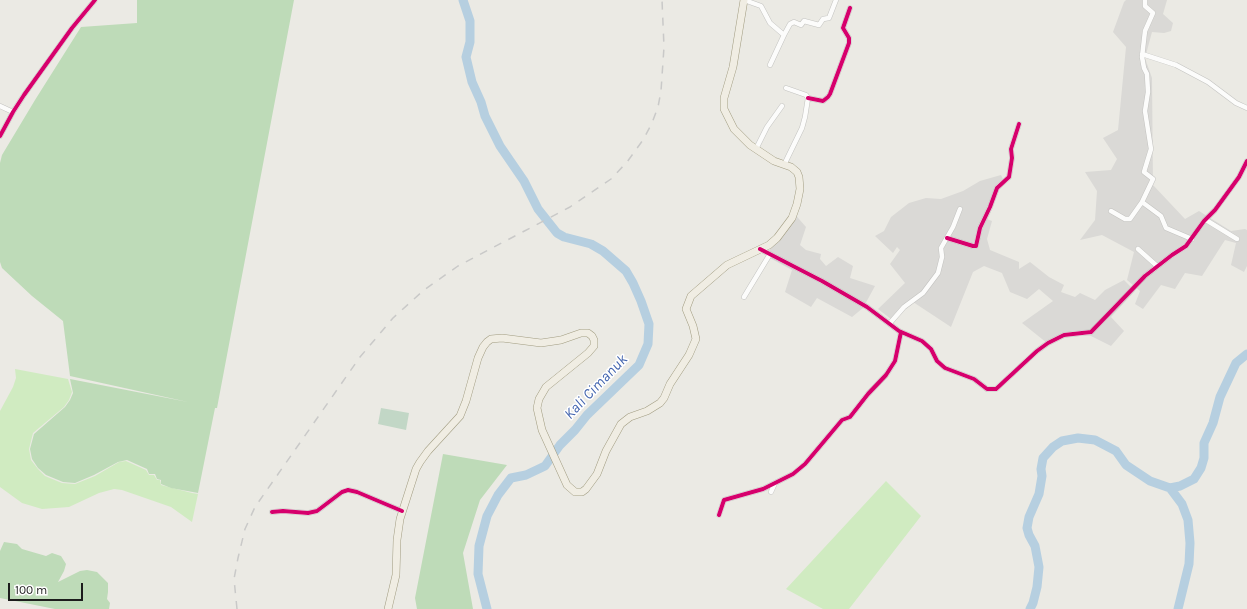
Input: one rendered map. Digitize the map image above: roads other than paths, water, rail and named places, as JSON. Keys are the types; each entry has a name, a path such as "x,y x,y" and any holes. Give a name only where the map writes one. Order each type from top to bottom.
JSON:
{"main road":[{"path":"388,609 395,583 397,540 402,511 420,461 459,418 466,401 478,358 487,342 495,338 502,338 531,342 548,342 561,340 581,333 588,333 592,336 594,346 588,353 546,387 541,394 537,408 542,430 567,485 570,489 579,493 582,492 597,474 606,451 621,424 630,417 660,403 664,398 670,384 689,355 696,339 693,326 686,309 691,296 727,265 769,245 777,238 792,218 800,189 797,172 791,167 774,161 750,145 734,128 724,109 723,103 733,67 744,0"}],"street":[{"path":"0,136 13,112 72,28 95,0"},
{"path":"744,0 761,6 770,23 784,35"},
{"path":"770,64 790,24 794,22 801,25 804,21 819,25 823,19 829,18 836,0"},
{"path":"1111,211 1125,219 1130,219 1142,202 1153,179 1151,176 1144,173 1151,149 1145,111 1148,92 1147,74 1144,68 1142,54 1145,31 1153,13 1145,6 1145,0"},
{"path":"786,88 806,95 808,98 823,101 828,97 849,43 849,38 843,28 850,8"},
{"path":"1142,54 1176,65 1208,82 1236,103 1247,108"},
{"path":"784,165 802,128 808,98"},
{"path":"0,106 13,112"},
{"path":"756,149 767,127 782,106"},
{"path":"947,238 976,246 980,228 997,188 1009,177 1012,158 1011,149 1019,124"},
{"path":"760,249 822,281 867,307 901,332 922,341 931,349 937,362 945,368 974,379 987,388 996,389 1037,351 1048,343 1064,335 1092,332 1145,276 1186,246 1239,177 1247,161"},
{"path":"1142,202 1161,216 1166,228 1192,239"},
{"path":"890,323 904,307 923,293 934,278 940,266 942,257 941,248 960,210"},
{"path":"1206,220 1236,239"},
{"path":"1138,249 1158,266"},
{"path":"744,297 770,254"},
{"path":"719,515 724,500 763,489 794,474 805,464 842,420 850,417 868,394 886,375 895,361 901,332"},
{"path":"771,492 775,483"},
{"path":"272,512 283,511 308,513 317,511 342,492 348,490 357,492 402,511"}],"waterway":[{"name":"Kali Cimanuk","path":"463,0 470,21 470,42 466,57 472,82 481,102 485,116 500,146 524,181 538,209 557,233 564,237 591,244 603,251 626,271 641,301 649,324 648,344 639,365 587,415 560,445 545,466 526,475 511,478 498,495 487,516 479,546 478,574 487,609"},
{"name":"Kali Cimanuk","path":"1030,609 1037,587 1039,567 1035,546 1027,528 1029,517 1039,494 1043,458 1053,447 1062,441 1078,438 1095,440 1116,451 1126,465 1150,481 1170,488 1180,486 1194,479 1201,468 1204,458 1204,443 1213,423 1220,397 1236,363 1247,354"},
{"path":"1170,488 1182,504 1188,520 1190,543 1189,564 1178,609"}],"railway":[{"path":"237,609 234,579 245,529 255,507 360,357 393,318 424,290 458,266 570,207 611,179 627,162 643,140 658,107 661,91 664,47 662,0"}]}
